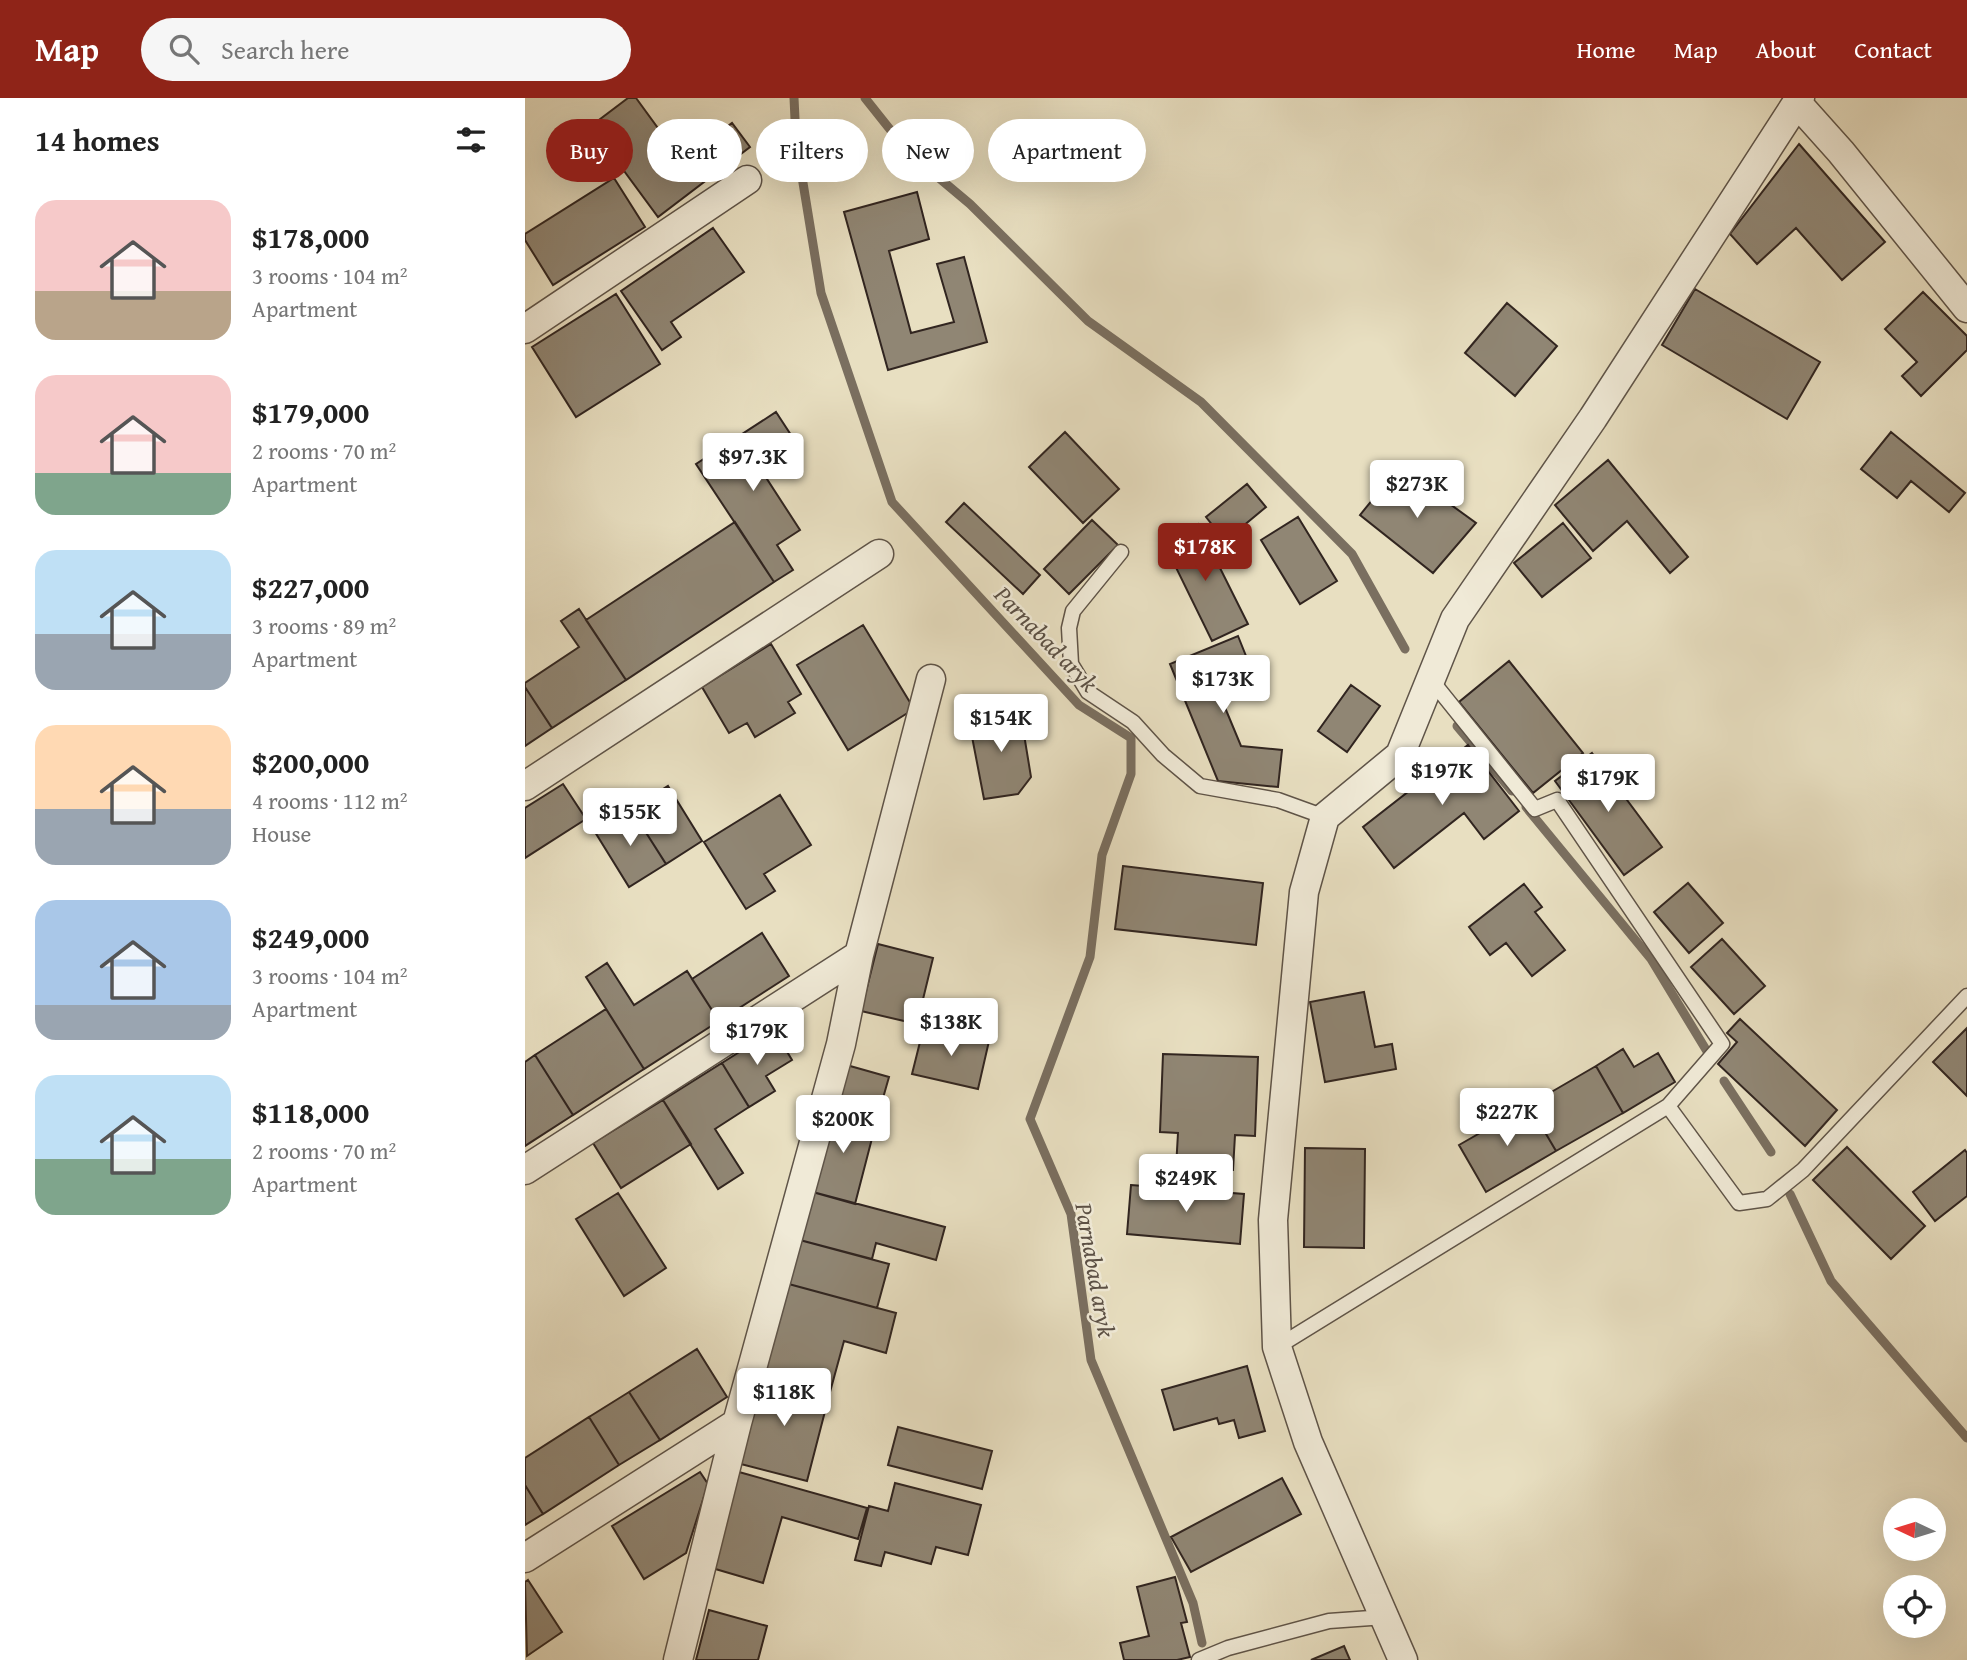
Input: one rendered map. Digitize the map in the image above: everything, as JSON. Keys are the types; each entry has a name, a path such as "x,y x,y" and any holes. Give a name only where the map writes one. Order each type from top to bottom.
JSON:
{"street":[{"path":"1403,1660 1308,1442 1277,1347 1273,1220 1304,892 1325,817 1401,755 1455,620 1593,418 1799,101 1967,308"},
{"path":"525,329 747,180"},
{"path":"525,786 879,554"},
{"path":"678,1660 737,1423 841,1044 859,955 930,679"},
{"path":"525,1170 859,955"},
{"path":"525,1558 737,1423"}],"lane":[{"path":"1121,552 1073,611 1071,619 1071,664 1088,692 1133,722 1163,755 1200,786 1278,800 1325,817"},
{"path":"1277,1347 1668,1106 1722,1044 1557,800 1535,809 1432,681"},
{"path":"1668,1106 1739,1203 1767,1199 1803,1170 1967,996"},
{"path":"1199,1660 1229,1648 1329,1621 1385,1617"}],"building":[{"path":"628,98 636,98 651,119 647,119 647,182 704,182 658,217 632,182 633,119 600,119"},
{"path":"742,136 750,147 742,153"},
{"path":"1799,144 1885,242 1842,280 1796,228 1757,264 1730,234"},
{"path":"608,182 617,182 645,227 553,285 525,240 525,234"},
{"path":"917,192 929,239 889,251 911,333 954,322 937,264 964,257 987,342 888,370 844,212"},
{"path":"713,228 744,272 671,322 681,337 662,350 621,291"},
{"path":"1695,289 1820,362 1787,419 1662,345"},
{"path":"1923,292 1967,336 1967,350 1921,396 1902,376 1917,362 1885,329"},
{"path":"616,294 660,364 576,417 532,347"},
{"path":"1507,303 1557,346 1515,396 1465,353"},
{"path":"776,412 791,435 754,459 800,530 777,545 793,570 774,582 696,464"},
{"path":"1065,432 1119,489 1083,523 1029,467"},
{"path":"1891,432 1965,493 1949,512 1911,481 1897,498 1861,469"},
{"path":"1608,460 1688,557 1670,573 1627,521 1593,551 1555,505"},
{"path":"1399,467 1476,523 1433,573 1360,515"},
{"path":"1247,484 1266,507 1225,541 1206,517"},
{"path":"964,503 1040,575 1023,594 946,522"},
{"path":"1298,517 1337,581 1300,604 1261,540"},
{"path":"1092,520 1118,545 1069,594 1044,569"},
{"path":"735,522 774,582 626,680 586,620"},
{"path":"1563,523 1591,558 1542,597 1514,563"},
{"path":"1198,524 1248,624 1212,641 1163,541"},
{"path":"579,609 626,680 552,728 525,683 579,647 561,621"},
{"path":"863,625 914,709 848,750 797,665"},
{"path":"1238,636 1252,671 1216,686 1241,746 1282,750 1278,787 1218,781 1170,664"},
{"path":"771,644 801,694 788,702 795,713 755,737 747,723 729,733 702,687"},
{"path":"1509,661 1583,753 1533,793 1459,702"},
{"path":"1351,685 1380,706 1347,752 1318,731"},
{"path":"525,687 552,728 525,746"},
{"path":"1020,710 1031,777 1018,794 984,799 969,721"},
{"path":"1468,745 1519,811 1484,839 1464,813 1394,868 1363,827"},
{"path":"1592,753 1662,847 1624,875 1555,781"},
{"path":"563,784 586,819 525,858 525,808"},
{"path":"668,786 702,841 666,864 631,809"},
{"path":"780,795 811,845 764,874 775,891 746,909 704,842"},
{"path":"631,809 666,864 629,887 595,832"},
{"path":"1123,866 1263,883 1256,945 1115,929"},
{"path":"1688,883 1723,923 1689,953 1654,912"},
{"path":"1524,884 1542,907 1535,912 1565,950 1532,976 1506,943 1490,955 1469,927"},
{"path":"762,933 789,976 719,1021 692,979"},
{"path":"1722,939 1765,986 1734,1014 1691,967"},
{"path":"878,944 933,958 917,1024 861,1011"},
{"path":"607,963 634,1005 687,971 719,1021 644,1069 586,977"},
{"path":"1364,992 1375,1047 1392,1044 1396,1069 1325,1082 1310,1002"},
{"path":"606,1009 644,1069 573,1115 535,1055"},
{"path":"1740,1019 1837,1110 1805,1146 1718,1064 1737,1042 1727,1033"},
{"path":"924,1026 989,1041 978,1089 912,1074"},
{"path":"1967,1028 1967,1096 1933,1062"},
{"path":"774,1030 792,1060 766,1076 775,1091 749,1107 722,1063"},
{"path":"1623,1049 1634,1067 1658,1053 1675,1082 1623,1113 1596,1066"},
{"path":"1163,1054 1258,1057 1255,1136 1235,1135 1233,1170 1176,1168 1178,1133 1160,1132"},
{"path":"535,1055 573,1115 525,1146 525,1062"},
{"path":"722,1063 749,1107 715,1129 743,1173 718,1189 663,1100"},
{"path":"843,1064 889,1077 877,1119 832,1107"},
{"path":"1596,1066 1623,1113 1556,1151 1529,1105"},
{"path":"663,1100 691,1144 621,1188 593,1143"},
{"path":"1529,1105 1556,1151 1486,1192 1459,1145"},
{"path":"832,1107 877,1119 855,1204 809,1191"},
{"path":"1847,1147 1925,1226 1891,1259 1813,1180"},
{"path":"1305,1148 1365,1149 1364,1248 1304,1247"},
{"path":"1965,1150 1967,1196 1935,1221 1913,1192"},
{"path":"1131,1185 1244,1194 1240,1244 1127,1234"},
{"path":"809,1191 945,1227 936,1260 876,1243 872,1259 796,1239"},
{"path":"618,1193 666,1268 624,1296 576,1219"},
{"path":"796,1239 889,1264 877,1308 785,1283"},
{"path":"785,1283 896,1313 886,1353 844,1341 830,1392 761,1374"},
{"path":"697,1349 727,1397 660,1440 629,1392"},
{"path":"1247,1366 1265,1431 1239,1438 1234,1420 1219,1424 1217,1418 1174,1430 1162,1390"},
{"path":"761,1374 830,1392 807,1481 737,1463"},
{"path":"629,1392 660,1440 619,1465 589,1417"},
{"path":"589,1417 619,1465 543,1514 525,1485 525,1458"},
{"path":"898,1427 992,1451 982,1489 888,1465"},
{"path":"700,1472 708,1484 686,1553 644,1579 612,1526"},
{"path":"739,1472 867,1508 858,1539 782,1517 763,1583 712,1568"},
{"path":"1282,1478 1301,1514 1191,1572 1171,1537"},
{"path":"895,1483 981,1505 968,1555 936,1547 931,1564 885,1552 881,1566 855,1560 869,1506 888,1511"},
{"path":"525,1485 543,1514 525,1525"},
{"path":"1175,1577 1187,1622 1181,1623 1190,1657 1177,1660 1124,1660 1120,1643 1149,1636 1137,1587"},
{"path":"528,1580 562,1632 527,1656 525,1582"},
{"path":"709,1610 767,1626 758,1660 696,1660"},
{"path":"1344,1646 1350,1660 1311,1660"}],"waterway":[{"name":"Parnabad aryk","path":"794,98 796,140 821,293 892,502 1079,705 1131,738 1131,774 1102,855 1090,957 1030,1119 1071,1214 1091,1360 1193,1603 1202,1643"},
{"path":"865,98 908,152 970,204 1088,321 1201,402 1352,554 1405,649"},
{"path":"1457,726 1512,791"},
{"path":"1526,807 1651,959 1708,1053"},
{"path":"1724,1081 1771,1152"},
{"path":"1790,1194 1831,1281 1967,1438"}]}
